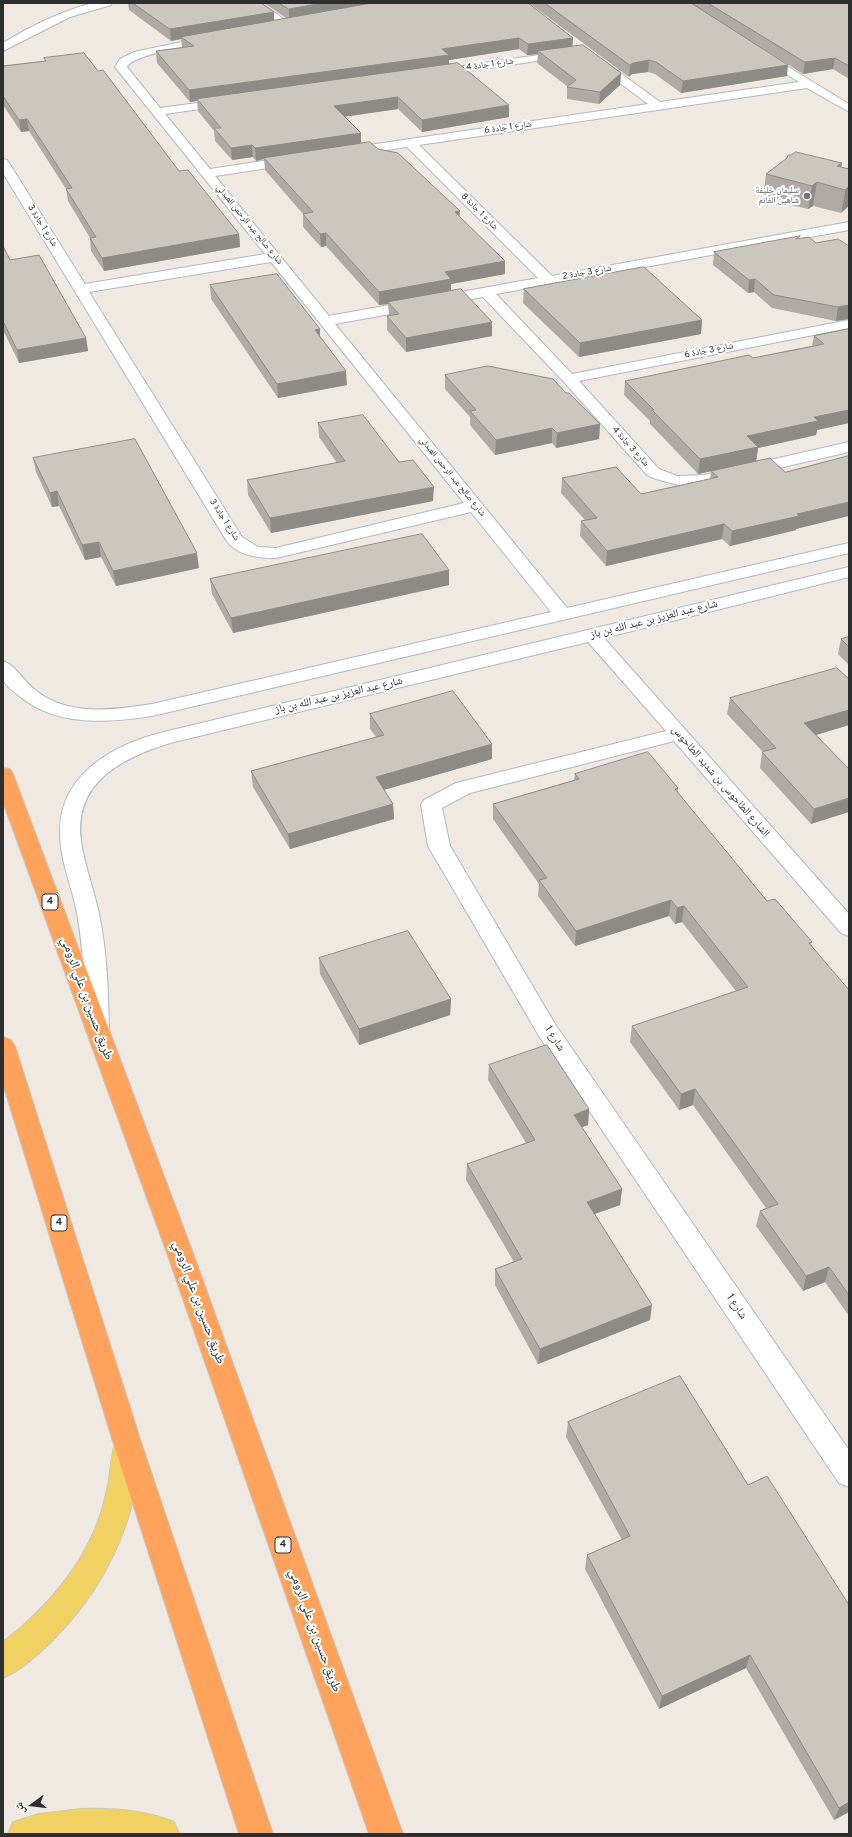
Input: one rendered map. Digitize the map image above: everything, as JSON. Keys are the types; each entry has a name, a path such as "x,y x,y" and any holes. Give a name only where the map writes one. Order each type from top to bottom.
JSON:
{"highway":[{"name":"طريق حسين بن علي الرومي","path":"3,774 184,1264 386,1834"},
{"name":"4","path":"3,1046 128,1445 256,1834"}],"main road":[{"path":"3,1662 21,1649 49,1624 73,1596 92,1566 108,1536 120,1505 126,1475 128,1445"},
{"path":"24,1834 56,1827 89,1824 122,1826 162,1834"}],"street":[{"path":"3,48 26,34 59,18 95,5 107,3"},
{"path":"254,3 287,25"},
{"path":"272,28 302,22"},
{"name":"شارع صالح عبد الرحمن العبدلي","path":"226,36 138,54 124,60 121,67 563,615"},
{"path":"754,50 849,109"},
{"name":"شارع 1 جادة 4","path":"426,74 581,52 658,106"},
{"name":"شارع 1 جادة 6","path":"332,154 808,84"},
{"path":"158,112 237,101"},
{"name":"شارع 1 جادة 8","path":"410,143 548,280"},
{"path":"207,173 308,158"},
{"name":"شارع 1 جادة 3","path":"3,163 82,289 235,540 245,549 263,553 276,553 475,506"},
{"name":"شارع 3 جادة 2","path":"326,321 548,280 845,230"},
{"path":"82,289 274,257"},
{"name":"شارع 3 جادة 4","path":"486,292 569,378 653,472 671,481 692,482 713,479 849,448"},
{"name":"شارع 3 جادة 6","path":"569,378 849,324"},
{"path":"3,667 9,676 26,694 53,709 76,715 100,717 126,715 849,548"},
{"name":"شارع عبد العزيز بن عبد الله بن باز","path":"98,1030 94,951 89,915 70,831 71,811 77,796 90,777 116,756 132,748 164,738 849,572"},
{"name":"الشارع الطاحوس بن شديد الطاحوس","path":"592,635 849,928"},
{"name":"شارع 1","path":"679,734 463,788 431,805 439,846 547,1030 849,1474"}],"building":[{"path":"133,3 261,3 274,12 170,29"},
{"path":"279,3 323,3 289,9"},
{"path":"372,3 528,3 573,38 528,44 519,38 442,49 449,55 189,90 156,51 194,46 181,37"},
{"path":"545,3 691,3 788,65 683,81 656,62 649,60 630,65"},
{"path":"708,3 849,3 849,66 835,58 805,62"},
{"path":"583,45 621,73 600,92 567,87 576,80 538,51"},
{"path":"84,53 98,71 103,70 179,171 188,170 239,234 102,258 90,238 96,237 66,189 72,188 27,119 19,120 3,96 3,66 46,61 44,58"},
{"path":"458,63 509,105 422,120 398,97 334,106 361,133 255,148 252,145 231,148 214,128 221,128 197,99"},
{"path":"370,142 378,149 398,153 460,211 455,212 505,261 445,272 451,279 379,292 326,233 320,234 303,214 313,212 264,158"},
{"path":"796,152 842,163 837,166 849,169 849,186 845,190 817,182 812,186 766,174 787,158 788,155"},
{"path":"800,236 796,239 809,237 816,243 838,239 849,246 849,305 838,307 774,295 755,279 749,280 714,252"},
{"path":"3,246 10,260 39,255 86,338 17,350 3,321"},
{"path":"644,267 702,320 580,343 524,289"},
{"path":"277,274 320,329 315,330 346,371 277,384 210,285"},
{"path":"461,289 492,322 406,338 387,316 399,314 388,302"},
{"path":"849,329 849,410 814,417 818,421 747,436 758,447 700,459 625,381 749,355 753,358 824,344 814,336"},
{"path":"488,366 553,379 600,424 557,433 552,428 496,440 470,411 476,410 445,375"},
{"path":"363,415 399,462 413,460 434,487 270,518 247,480 345,461 318,423"},
{"path":"135,439 197,553 113,571 99,542 82,545 57,491 50,493 33,458"},
{"path":"849,456 849,502 797,514 799,516 732,531 724,524 607,551 581,521 597,518 562,478 616,467 641,494 718,477 711,471 770,458 785,472"},
{"path":"422,534 449,570 231,618 210,579"},
{"path":"849,637 849,647 841,639"},
{"path":"837,668 849,679 849,710 804,723 849,769 849,798 814,809 762,752 776,748 730,698"},
{"path":"453,691 492,744 376,777 393,804 288,834 251,771 384,735 370,714"},
{"path":"648,752 678,788 675,789 767,901 775,899 812,942 809,943 849,990 849,1295 829,1267 806,1276 760,1211 778,1204 695,1089 681,1094 632,1026 748,987 684,906 677,908 671,900 576,931 539,880 547,878 493,804 579,779 575,774"},
{"path":"408,931 451,999 359,1029 319,958"},
{"path":"547,1045 589,1109 574,1115 622,1189 587,1202 652,1305 540,1349 495,1269 522,1259 467,1164 535,1140 489,1065"},
{"path":"680,1376 748,1485 767,1476 849,1605 849,1802 839,1808 750,1655 662,1696 587,1555 630,1536 568,1422"}],"place":[{"name":"سليمان خليفة شاهين الغانم","path":"807,196"}]}
